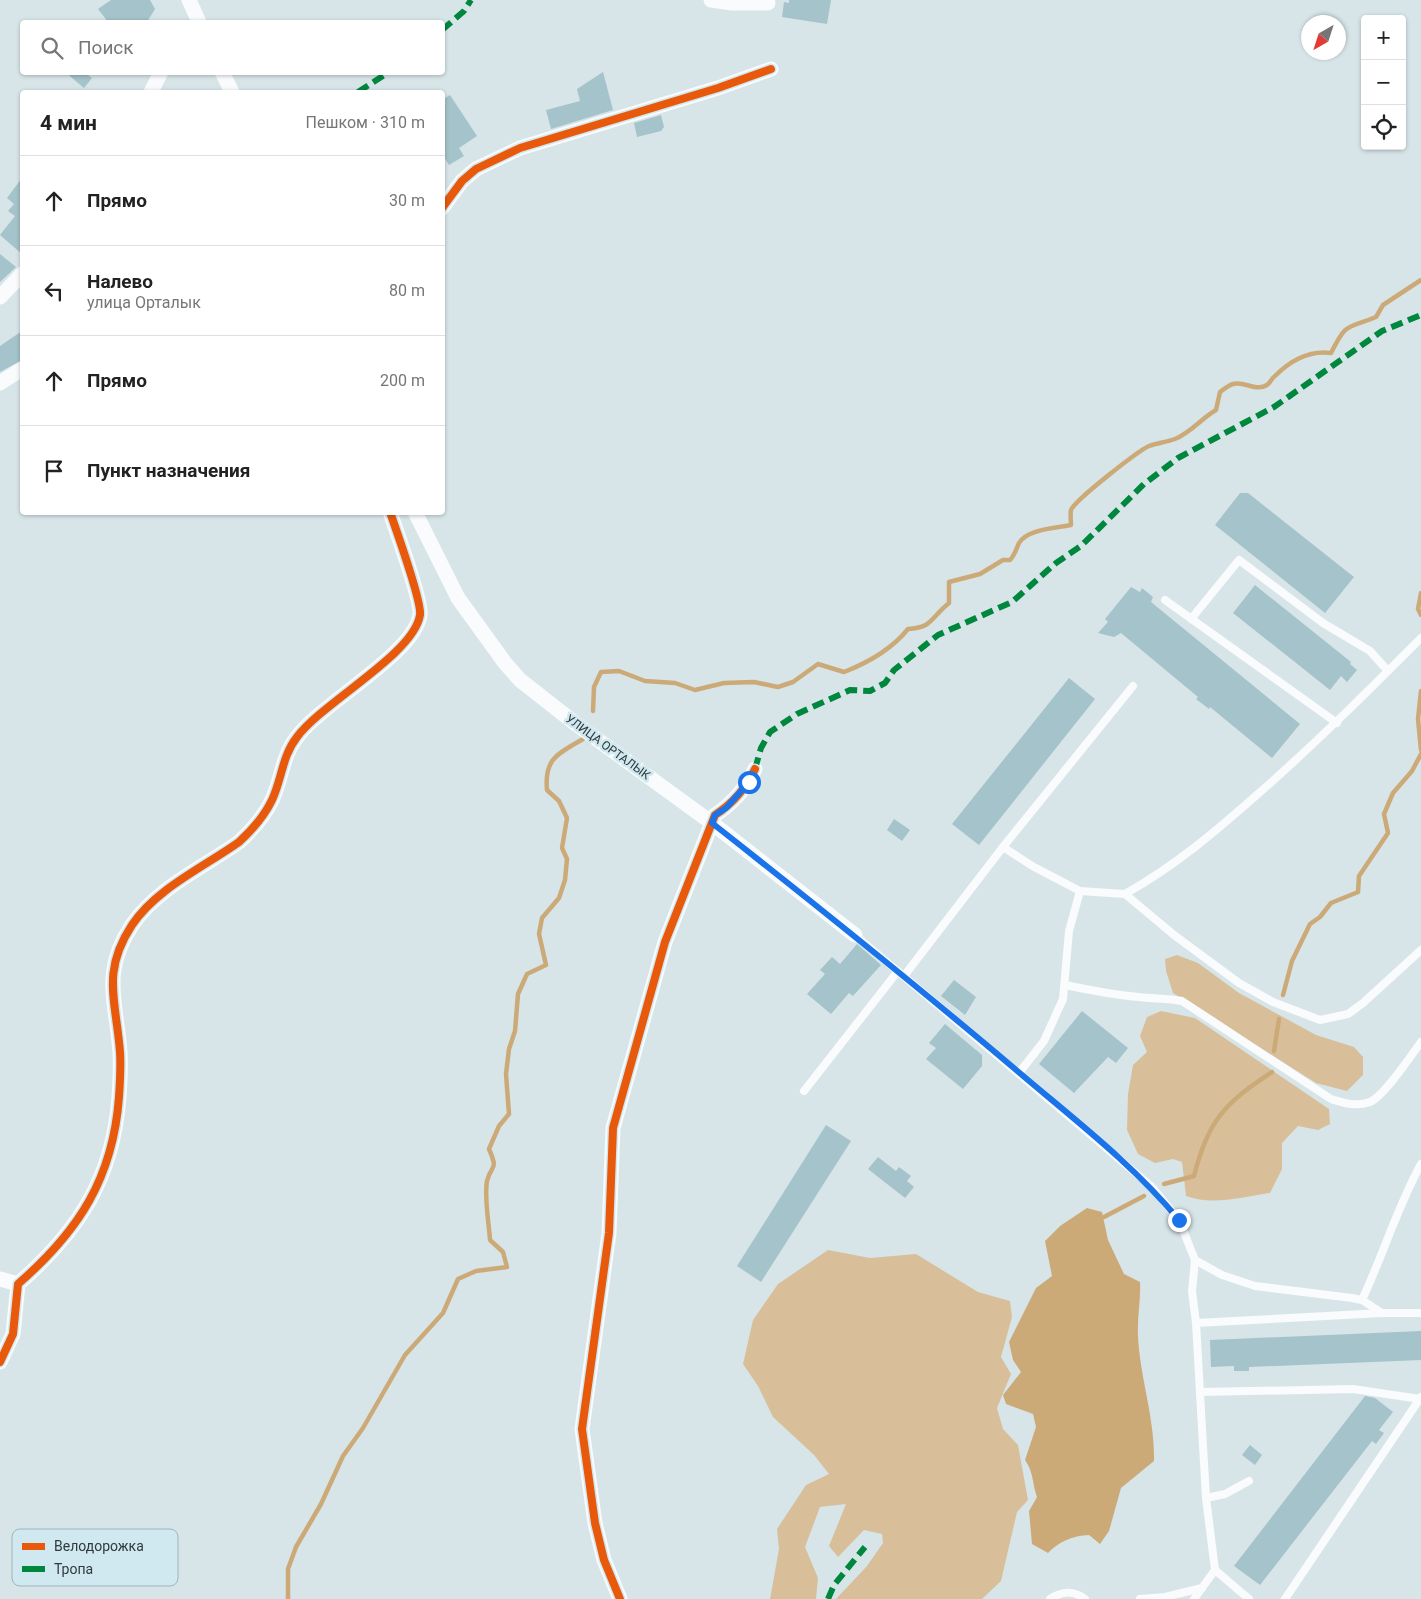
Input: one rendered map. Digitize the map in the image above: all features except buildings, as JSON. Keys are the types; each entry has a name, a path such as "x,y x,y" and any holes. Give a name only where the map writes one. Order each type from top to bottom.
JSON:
{"street":[{"path":"711,0 732,3 768,3"},
{"path":"189,20 190,3"},
{"path":"190,3 198,20"},
{"path":"445,204 462,182 476,169 520,148 718,88 771,69"},
{"path":"152,90 160,75"},
{"path":"0,297 20,276"},
{"path":"0,383 20,370"},
{"path":"0,1362 14,1334 18,1284 38,1266 90,1203 107,1166 115,1134 120,1074 120,1054 111,984 118,949 131,926 147,906 226,851 252,830 272,800 285,755 312,718 381,667 414,628 420,615 417,599 391,515"},
{"name":"УЛИЦА ОРТАЛЫК","path":"416,515 458,598 504,663 520,680 576,724 712,823 855,935"},
{"path":"620,1599 604,1560 595,1523 582,1429 609,1233 613,1128 665,942 715,815 726,808 749,782 755,769"},
{"path":"0,1279 18,1284"}],"lane":[{"path":"1191,619 1239,560 1323,623 1370,650 1388,671"},
{"path":"1165,600 1337,723"},
{"path":"1002,847 1034,867 1080,891 1125,894 1151,879 1201,844 1337,723 1421,638"},
{"path":"804,1091 1133,686"},
{"path":"1019,1073 1035,1054 1056,1020 1063,999 1069,931 1080,891"},
{"path":"1125,894 1181,941 1239,983 1273,1002 1320,1020 1334,1018 1356,1008 1421,950"},
{"path":"855,935 1152,1188 1179,1220 1195,1260 1192,1291 1196,1322 1206,1498 1214,1570 1194,1599"},
{"path":"1065,985 1124,995 1160,996 1182,1002 1331,1099 1348,1104 1371,1101 1386,1088 1421,1043"},
{"path":"1362,1300 1379,1263 1404,1195 1421,1164"},
{"path":"1195,1260 1222,1275 1255,1286 1362,1300 1382,1312"},
{"path":"1196,1322 1382,1312 1421,1313"},
{"path":"1200,1392 1353,1389 1420,1398 1285,1599"},
{"path":"1206,1498 1225,1494 1249,1480"},
{"path":"1214,1570 1249,1599"},
{"path":"1140,1599 1202,1588"},
{"path":"1050,1599 1060,1593 1076,1592 1085,1599"}],"shaded area":[{"path":"1177,955 1198,963 1239,993 1316,1035 1354,1047 1363,1057 1363,1075 1347,1091 1316,1083 1173,993 1166,971 1165,959"},
{"path":"1161,1011 1195,1018 1329,1109 1330,1124 1318,1130 1298,1126 1282,1143 1282,1169 1270,1193 1217,1200 1196,1199 1186,1196 1182,1162 1173,1159 1155,1163 1138,1154 1127,1130 1128,1094 1133,1065 1147,1052 1140,1036 1147,1017"},
{"path":"1087,1208 1102,1212 1108,1240 1124,1274 1140,1282 1139,1352 1150,1414 1154,1461 1121,1488 1109,1531 1100,1544 1089,1535 1077,1537 1062,1542 1048,1553 1032,1544 1029,1511 1037,1497 1025,1460 1036,1427 1033,1414 1006,1404 1003,1395 1021,1372 1013,1360 1009,1342 1036,1288 1052,1276 1045,1241 1060,1226"},
{"path":"828,1250 870,1258 916,1254 978,1292 1010,1301 1012,1317 1001,1357 1011,1374 997,1408 1003,1429 1018,1445 1028,1500 1017,1512 1001,1581 982,1599 836,1599 867,1566 883,1543 882,1534 864,1530 838,1557 829,1546 846,1504 820,1507 805,1547 818,1578 816,1599 770,1599 779,1549 777,1529 806,1485 829,1474 814,1455 773,1417 758,1386 743,1364 753,1320 778,1284"}],"waterway":[{"path":"593,711 594,687 601,672 619,671 645,681 675,683 695,690 724,683 754,682 778,687 793,682 818,664 844,672 879,655 908,629 927,624 949,603 949,582 980,574 1003,560 1010,560 1023,538 1035,532 1071,525 1071,510 1083,496 1149,446 1175,439 1216,410 1220,392 1226,387 1237,383 1263,387 1294,361 1315,353 1331,353 1345,331 1353,325 1376,317 1383,305 1421,280"},
{"path":"1421,593 1418,609 1421,615"},
{"path":"1421,691 1418,719 1421,750"},
{"path":"288,1599 288,1569 296,1547 321,1504 343,1456 363,1428 405,1355 443,1313 458,1279 476,1271 507,1267 503,1252 490,1240 486,1187 494,1165 489,1149 499,1126 509,1114 506,1074 509,1049 515,1031 518,994 527,974 546,965 539,934 542,918 559,898 565,880 567,859 562,848 567,818 559,801 547,790 548,771 554,758 583,739"},
{"path":"1283,995 1292,961 1310,924 1320,917 1331,903 1358,892 1359,876 1388,833 1384,814 1393,793 1412,771 1421,754"},
{"path":"1274,1051 1279,1019"},
{"path":"1164,1184 1194,1176 1205,1140 1212,1127 1230,1104 1272,1072"},
{"path":"1104,1217 1144,1196"}],"marked path":[{"path":"445,27 464,11 471,0"},
{"path":"361,90 384,75"},
{"path":"755,769 761,748 770,732 797,714 850,690 870,691 885,683 894,670 938,635 1012,602 1056,563 1081,546 1144,484 1178,458 1274,407 1382,331 1421,315"},
{"path":"828,1599 834,1585 865,1547"}],"cycle path":[{"path":"445,204 462,181 476,169 520,148 718,88 771,69"},
{"path":"0,1362 13,1334 18,1284 59,1244 75,1223 89,1201 109,1153 119,1097 120,1052 113,987 116,957 122,942 132,925 154,900 182,879 239,842 249,833 269,806 288,752 297,737 326,709 385,662 402,646 414,630 420,615 420,607 391,515"},
{"path":"620,1599 604,1560 595,1523 582,1429 609,1233 613,1128 665,942 715,815 738,795 755,769"}],"route":[{"path":"749,782 726,808 715,815 712,823 855,935 1085,1129 1152,1188 1179,1220"}]}
